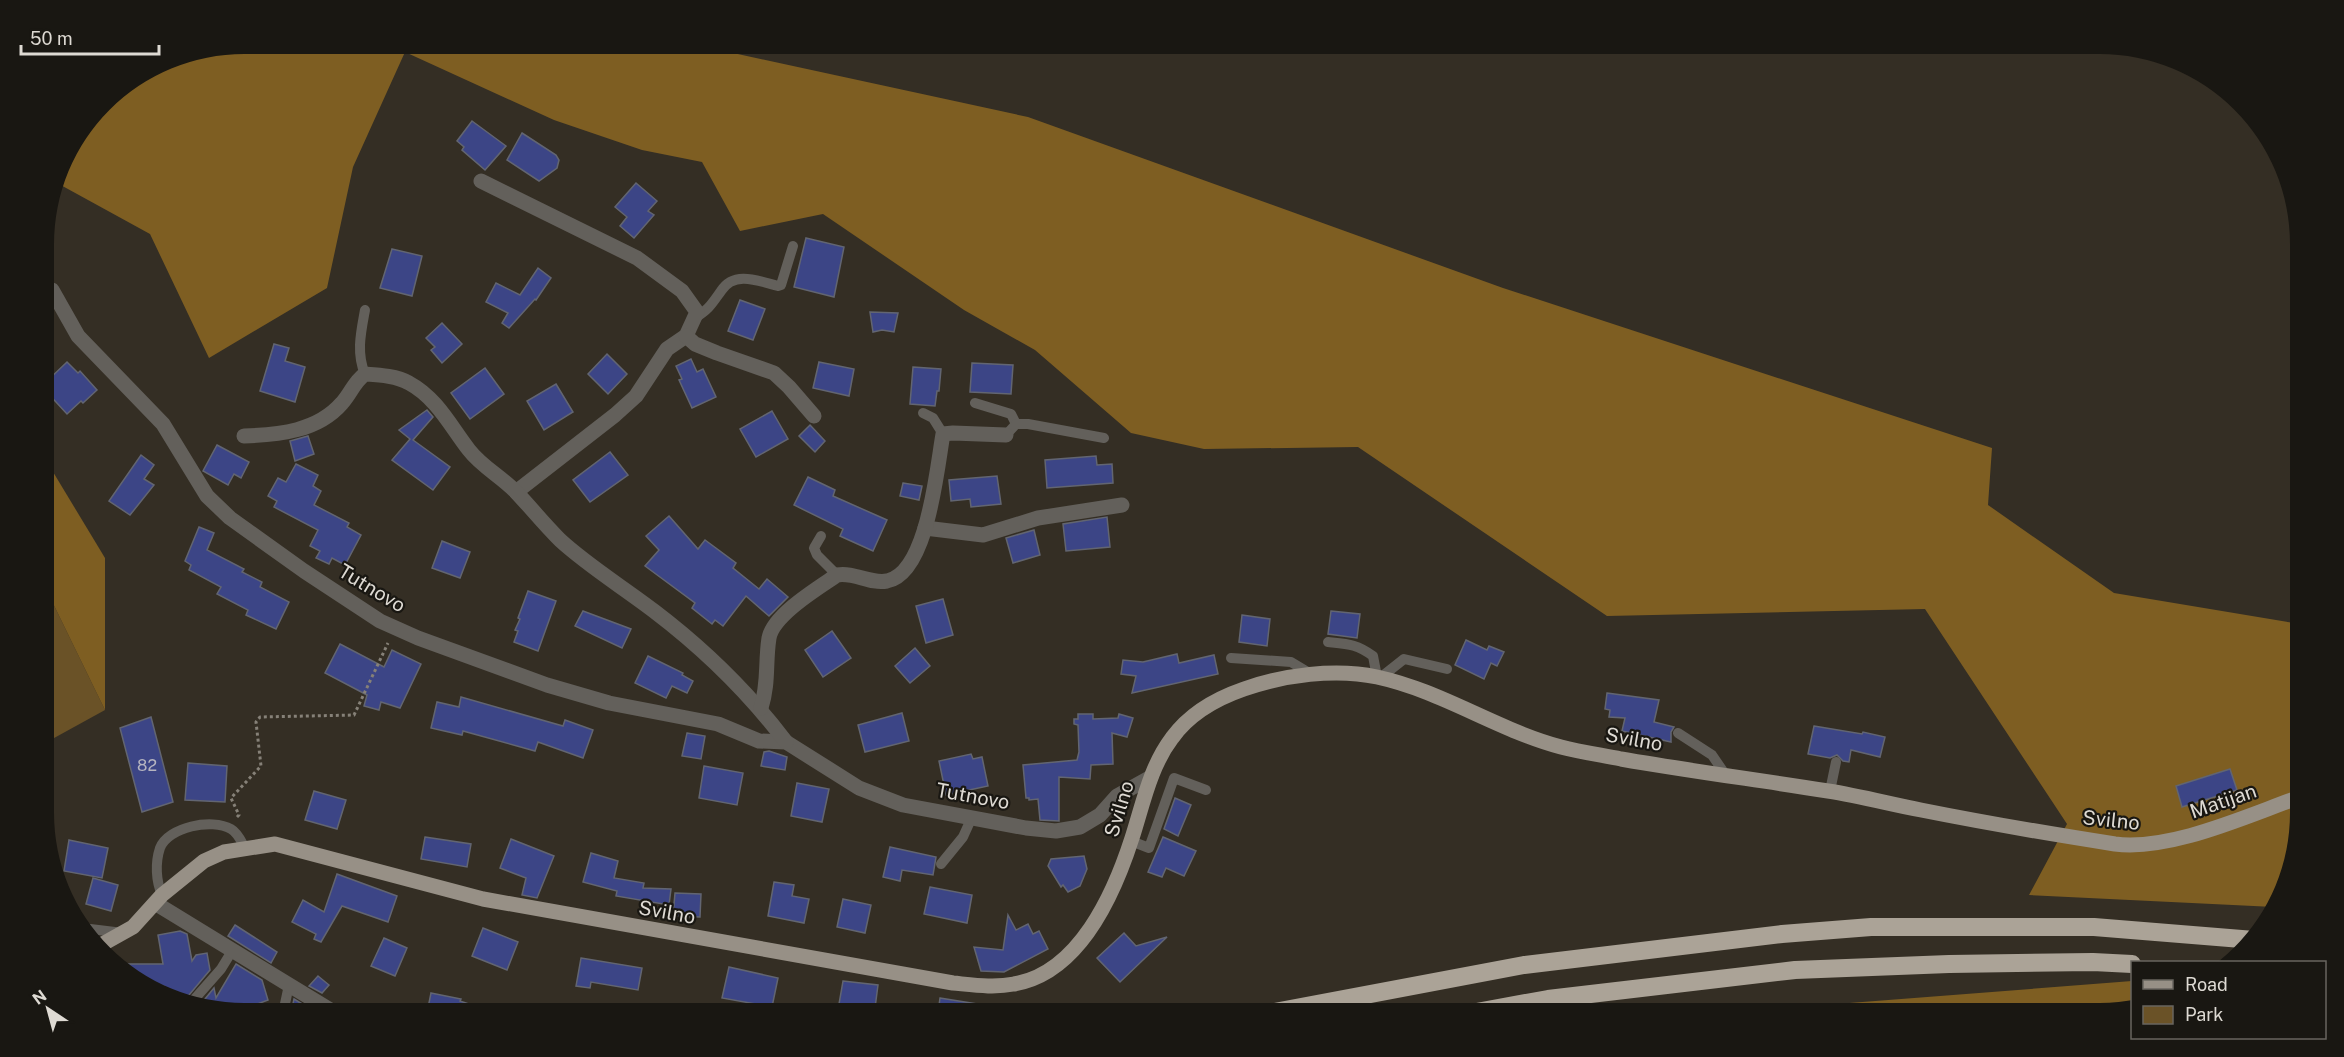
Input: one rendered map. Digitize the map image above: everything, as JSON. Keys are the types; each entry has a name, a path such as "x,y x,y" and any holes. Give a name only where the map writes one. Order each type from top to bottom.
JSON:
{"highway":[{"path":"1323,1003 1524,965 1782,934 1871,927 2094,927 2242,939"},
{"path":"1526,1003 1795,970 1949,964 2093,962 2131,964"}],"main road":[{"name":"Svilno","path":"106,943 124,934 159,899 204,861 224,852 275,844 483,899 941,981 986,986 1016,984 1038,977 1068,955 1083,939 1102,908 1131,841 1150,777 1159,757 1179,728 1191,716 1215,701 1246,688 1312,675 1350,674 1378,677 1427,692 1522,736 1564,748 1727,777 1830,791 1925,811 2115,844 2132,846 2159,844"},
{"name":"Matijan","path":"2159,844 2290,800"}],"street":[{"path":"481,181 638,258 682,291 697,312 687,336 667,349 636,396 516,492"},
{"name":"Tutnovo","path":"54,294 78,336 163,424 207,496 230,518 304,572 380,621 418,638 547,685 609,703 718,724 759,741 786,742"},
{"path":"687,336 695,344 774,373 814,416"},
{"path":"244,436 289,431 330,417 345,401 356,381 365,374"},
{"name":"Tutnovo","path":"365,374 381,375 408,382 428,397 449,420 470,452 516,492 532,513 563,542 705,653 761,708 786,742 859,788 903,805 972,816 1026,828 1056,831 1080,827 1100,815 1117,796 1150,777"},
{"path":"761,708 767,690 769,637 780,618 837,575 846,574 877,582 890,580 903,572 925,528 935,493 943,434 1011,430"},
{"path":"925,528 983,535 1038,518 1122,505"},
{"path":"159,899 232,951 318,1003"}],"lane":[{"path":"694,318 710,309 722,288 733,280 749,278 781,285 793,246"},
{"path":"365,310 360,362 365,374"},
{"path":"975,403 1011,414 1011,430 1028,424 1104,438"},
{"path":"923,413 933,418 943,434"},
{"path":"821,536 814,548 817,555 837,575"},
{"path":"1328,642 1354,644 1366,651 1373,656 1378,677 1404,658 1447,669"},
{"path":"1231,658 1291,662 1312,675"},
{"path":"1678,733 1712,755 1727,777"},
{"path":"1830,791 1836,762"},
{"path":"1131,841 1149,848 1174,778 1206,790"},
{"path":"941,864 963,837 972,816"},
{"path":"159,899 156,876 160,847 179,829 201,824 230,828 238,834 245,848"},
{"path":"94,930 124,934"},
{"path":"196,997 221,969 232,951"},
{"path":"285,1003 289,985"}],"path":[{"path":"239,815 231,798 261,766 256,722 261,717 354,715 391,638"}],"green space":[{"path":"54,605 105,710 54,738"}],"shaded area":[{"path":"231,54 404,54 353,167 327,288 209,358 150,234 63,186 79,149 93,128 128,93 171,68"},
{"path":"409,54 738,54 1028,117 1503,288 1992,448 1988,505 2114,593 2290,622 2290,826 2276,886 2266,907 2029,895 2067,824 1925,609 1607,616 1358,447 1204,449 1131,433 1035,350 964,310 823,214 740,231 702,162 642,150 554,120"},
{"path":"54,474 105,558 105,710 54,605"},
{"path":"2131,981 2131,1000 2113,1003 1849,1003"}],"building":[{"path":"472,121 506,146 485,170 462,150 464,147 457,141"},
{"path":"522,133 556,155 559,160 557,168 539,181 507,160"},
{"path":"636,183 657,201 648,211 654,215 634,238 620,226 627,217 615,207"},
{"path":"806,238 844,247 834,297 794,287"},
{"path":"392,249 422,256 412,296 380,288"},
{"path":"538,268 551,278 536,300 509,328 502,323 508,313 486,302 496,283 520,295"},
{"path":"740,300 765,309 753,340 728,331"},
{"path":"870,312 898,313 894,332 882,330 873,332"},
{"path":"442,323 462,344 442,363 431,350 435,347 426,338"},
{"path":"274,344 289,348 285,361 305,367 295,402 260,391"},
{"path":"607,354 627,374 608,394 588,374"},
{"path":"691,359 697,372 703,369 716,397 692,408 679,380 682,379 676,366"},
{"path":"67,362 78,373 80,371 97,390 67,414 54,400 54,374"},
{"path":"819,362 854,369 849,396 813,388"},
{"path":"972,363 1013,365 1011,394 970,392"},
{"path":"913,367 941,369 935,406 910,404"},
{"path":"485,368 504,394 470,419 451,393"},
{"path":"556,384 573,412 544,430 527,401"},
{"path":"427,410 433,417 413,440 450,467 433,490 392,460 410,439 399,430"},
{"path":"772,411 788,439 756,457 740,429"},
{"path":"810,425 825,441 815,452 799,436"},
{"path":"308,436 314,454 295,461 290,441"},
{"path":"217,445 249,462 241,478 234,474 228,485 203,471"},
{"path":"610,452 628,475 590,502 573,480"},
{"path":"141,455 154,465 144,479 154,485 130,515 109,501"},
{"path":"1096,456 1097,465 1112,464 1113,483 1047,488 1045,460"},
{"path":"296,464 318,475 313,486 321,491 314,505 349,523 347,527 361,535 345,565 332,558 329,564 316,558 320,551 310,546 318,530 274,507 277,501 268,496 278,478 286,482"},
{"path":"997,476 1001,504 971,507 970,499 951,501 949,480"},
{"path":"808,477 835,490 833,496 887,520 873,551 840,536 843,529 794,505"},
{"path":"903,483 922,486 919,500 900,496"},
{"path":"669,516 698,549 705,540 736,563 733,568 759,589 767,579 788,597 769,616 746,596 723,626 715,620 712,624 692,608 695,603 645,566 659,550 646,536"},
{"path":"1107,517 1110,547 1066,551 1063,524"},
{"path":"199,527 214,533 207,550 244,569 242,572 262,582 260,587 289,602 276,629 246,615 248,610 217,594 221,587 189,570 191,565 185,561"},
{"path":"1034,530 1040,555 1013,563 1006,538"},
{"path":"442,541 470,552 460,578 432,568"},
{"path":"528,591 556,601 538,651 514,642 518,631 515,630 520,619 518,618"},
{"path":"943,599 953,635 926,643 916,606"},
{"path":"583,611 631,629 622,648 575,626"},
{"path":"1331,611 1360,614 1357,638 1328,634"},
{"path":"1242,615 1270,619 1267,646 1239,642"},
{"path":"832,631 851,658 823,677 805,650"},
{"path":"1466,640 1487,650 1489,646 1504,652 1497,666 1491,663 1484,679 1455,665"},
{"path":"340,644 384,667 392,650 421,664 400,708 381,702 379,710 364,706 367,695 325,673"},
{"path":"915,648 930,666 910,683 895,666"},
{"path":"1177,654 1179,663 1214,655 1218,674 1132,693 1136,676 1121,674 1123,660 1143,662"},
{"path":"648,656 683,673 682,675 693,681 687,693 672,686 666,698 635,683"},
{"path":"1607,693 1659,700 1654,722 1674,727 1671,732 1671,742 1622,731 1625,718 1609,717 1610,710 1605,709"},
{"path":"461,697 563,726 565,720 593,730 583,758 538,742 535,751 463,731 462,735 431,728 437,702 459,707"},
{"path":"902,713 909,741 865,752 858,725"},
{"path":"1078,714 1093,714 1093,719 1118,718 1119,714 1133,718 1127,737 1112,733 1113,764 1091,765 1090,779 1059,777 1059,821 1040,820 1038,799 1026,798 1023,765 1077,760 1078,725 1074,724 1074,719 1078,719"},
{"path":"151,717 173,802 142,812 120,728"},
{"path":"1814,726 1885,737 1880,757 1851,750 1849,762 1843,761 1837,755 1830,758 1808,754"},
{"path":"687,733 705,736 701,759 682,756"},
{"path":"769,751 787,757 785,770 761,766 764,752"},
{"path":"971,754 973,759 982,757 988,786 946,795 939,761"},
{"path":"188,763 227,766 225,802 185,800"},
{"path":"704,766 743,773 737,805 699,798"},
{"path":"2230,769 2237,790 2182,807 2176,786"},
{"path":"797,783 829,789 822,822 791,816"},
{"path":"314,791 346,800 337,829 305,820"},
{"path":"1175,798 1191,805 1178,836 1164,829"},
{"path":"425,837 471,844 467,867 421,859"},
{"path":"1163,837 1196,851 1184,876 1166,868 1162,877 1148,872"},
{"path":"511,839 554,856 537,898 522,895 526,878 500,868"},
{"path":"69,840 108,848 102,878 64,871"},
{"path":"890,847 936,857 933,875 902,870 900,881 883,877"},
{"path":"591,853 618,861 614,878 644,883 643,888 671,889 669,905 616,896 617,891 583,882"},
{"path":"1084,856 1087,869 1080,886 1068,892 1063,885 1061,887 1048,866 1051,859"},
{"path":"337,874 397,896 388,922 342,906 321,942 314,939 316,934 292,922 303,900 324,912"},
{"path":"93,878 118,885 111,911 86,904"},
{"path":"774,882 794,885 792,896 809,899 804,923 768,916"},
{"path":"930,887 972,895 967,923 924,914"},
{"path":"675,893 701,894 700,917 673,916"},
{"path":"843,899 871,905 865,933 837,927"},
{"path":"1008,915 1016,930 1028,924 1033,934 1039,931 1048,949 1004,972 981,971 974,947 1003,950"},
{"path":"235,925 277,952 271,963 228,936"},
{"path":"483,928 518,942 507,970 472,956"},
{"path":"180,931 187,934 192,961 196,955 207,953 210,970 189,995 149,978 128,964 163,964 158,935"},
{"path":"1124,933 1136,946 1167,937 1120,982 1097,958"},
{"path":"384,938 407,948 395,976 371,966"},
{"path":"581,958 642,968 638,990 591,982 590,988 576,986"},
{"path":"236,964 262,980 268,1000 260,1003 231,1003 205,999 214,988 216,998"},
{"path":"729,967 778,978 773,1003 750,1003 722,998"},
{"path":"318,976 329,985 322,993 309,986"},
{"path":"843,981 878,985 876,1003 839,1003"},
{"path":"431,993 461,999 460,1001 466,1003 429,1003"},
{"path":"940,998 971,1003 939,1003"}]}
